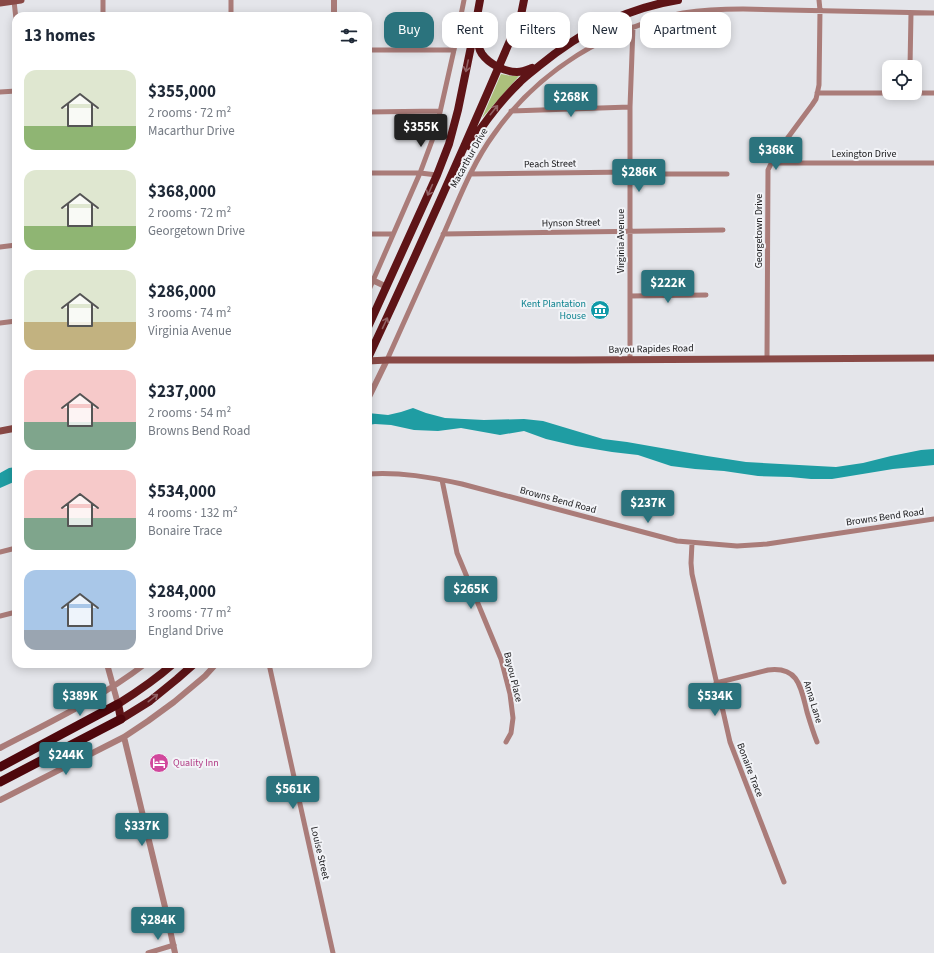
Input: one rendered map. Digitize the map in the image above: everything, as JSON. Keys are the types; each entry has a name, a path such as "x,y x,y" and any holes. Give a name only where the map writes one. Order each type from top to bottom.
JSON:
{"highway":[{"name":"Macarthur Drive","path":"478,12 480,0"},
{"name":"Macarthur Drive","path":"372,350 399,293 499,67 521,16 524,0"},
{"path":"444,191 468,148 486,120 521,80 560,50 606,23 644,8 678,0"},
{"name":"Macarthur Drive","path":"372,319 437,175 449,144 458,110 471,48"},
{"path":"480,48 482,55 491,63 512,71 526,71 546,61"},
{"path":"387,287 399,293"},
{"path":"0,767 118,704 136,693 168,668"},
{"path":"0,782 120,719 150,701 190,668"},
{"path":"118,704 120,719"}],"main road":[{"path":"0,3 18,0"},
{"name":"Bayou Rapides Road","path":"372,361 934,358"},
{"path":"0,431 12,429"}],"street":[{"path":"17,12 18,0"},
{"path":"103,0 103,12"},
{"path":"231,0 231,12"},
{"path":"334,0 334,12"},
{"path":"372,275 393,234 420,173 436,130 464,0"},
{"name":"Georgetown Drive","path":"768,358 768,170 770,162 775,154 812,105 817,94 819,85 819,0"},
{"name":"Macarthur Drive","path":"387,360 470,174 487,144 521,100 547,77 585,50 602,40 636,26 684,13 722,9 934,13"},
{"path":"910,60 911,12"},
{"name":"Virginia Avenue","path":"630,359 630,108 636,26"},
{"path":"372,50 454,50"},
{"path":"0,92 12,91"},
{"path":"817,94 882,93"},
{"path":"922,93 934,93"},
{"path":"511,111 630,108"},
{"path":"372,112 440,111"},
{"name":"Lexington Drive","path":"770,162 934,163"},
{"path":"372,173 420,173 437,175"},
{"name":"Peach Street","path":"470,174 727,174"},
{"name":"Hynson Street","path":"443,234 723,230"},
{"path":"372,234 393,234"},
{"path":"0,246 12,245"},
{"path":"372,280 387,287"},
{"path":"630,296 706,295"},
{"path":"0,323 12,322"},
{"path":"372,391 387,360"},
{"name":"Browns Bend Road","path":"372,474 402,474 462,484 678,541 692,543 737,546 767,544 934,519"},
{"name":"Bayou Place","path":"442,480 457,553 501,659 510,694 513,718 511,733 506,742"},
{"name":"Bonaire Trace","path":"692,543 690,563 692,574 730,742 784,882"},
{"path":"0,552 12,549"},
{"path":"0,616 12,613"},
{"path":"108,668 118,704"},
{"path":"0,748 89,702 139,668"},
{"path":"0,800 124,737 174,702 212,668"},
{"name":"Louise Street","path":"270,668 333,953"},
{"name":"Anna Lane","path":"716,683 768,670 776,669 786,671 798,681 817,742"},
{"path":"124,737 176,953"},
{"path":"148,953 174,945"}],"green space":[{"path":"501,74 519,76 482,118"}],"water":[{"path":"413,408 445,418 484,420 524,419 543,421 603,439 746,462 836,467 863,463 921,450 934,449 934,465 893,469 832,479 758,476 671,466 638,455 576,446 546,439 524,431 500,435 461,428 438,431 414,430 391,425 372,424 372,413 388,415"},
{"path":"12,468 12,483 0,488 0,473"}],"place":[{"name":"Kent Plantation House","path":"600,310"},
{"name":"Quality Inn","path":"159,763"}]}
